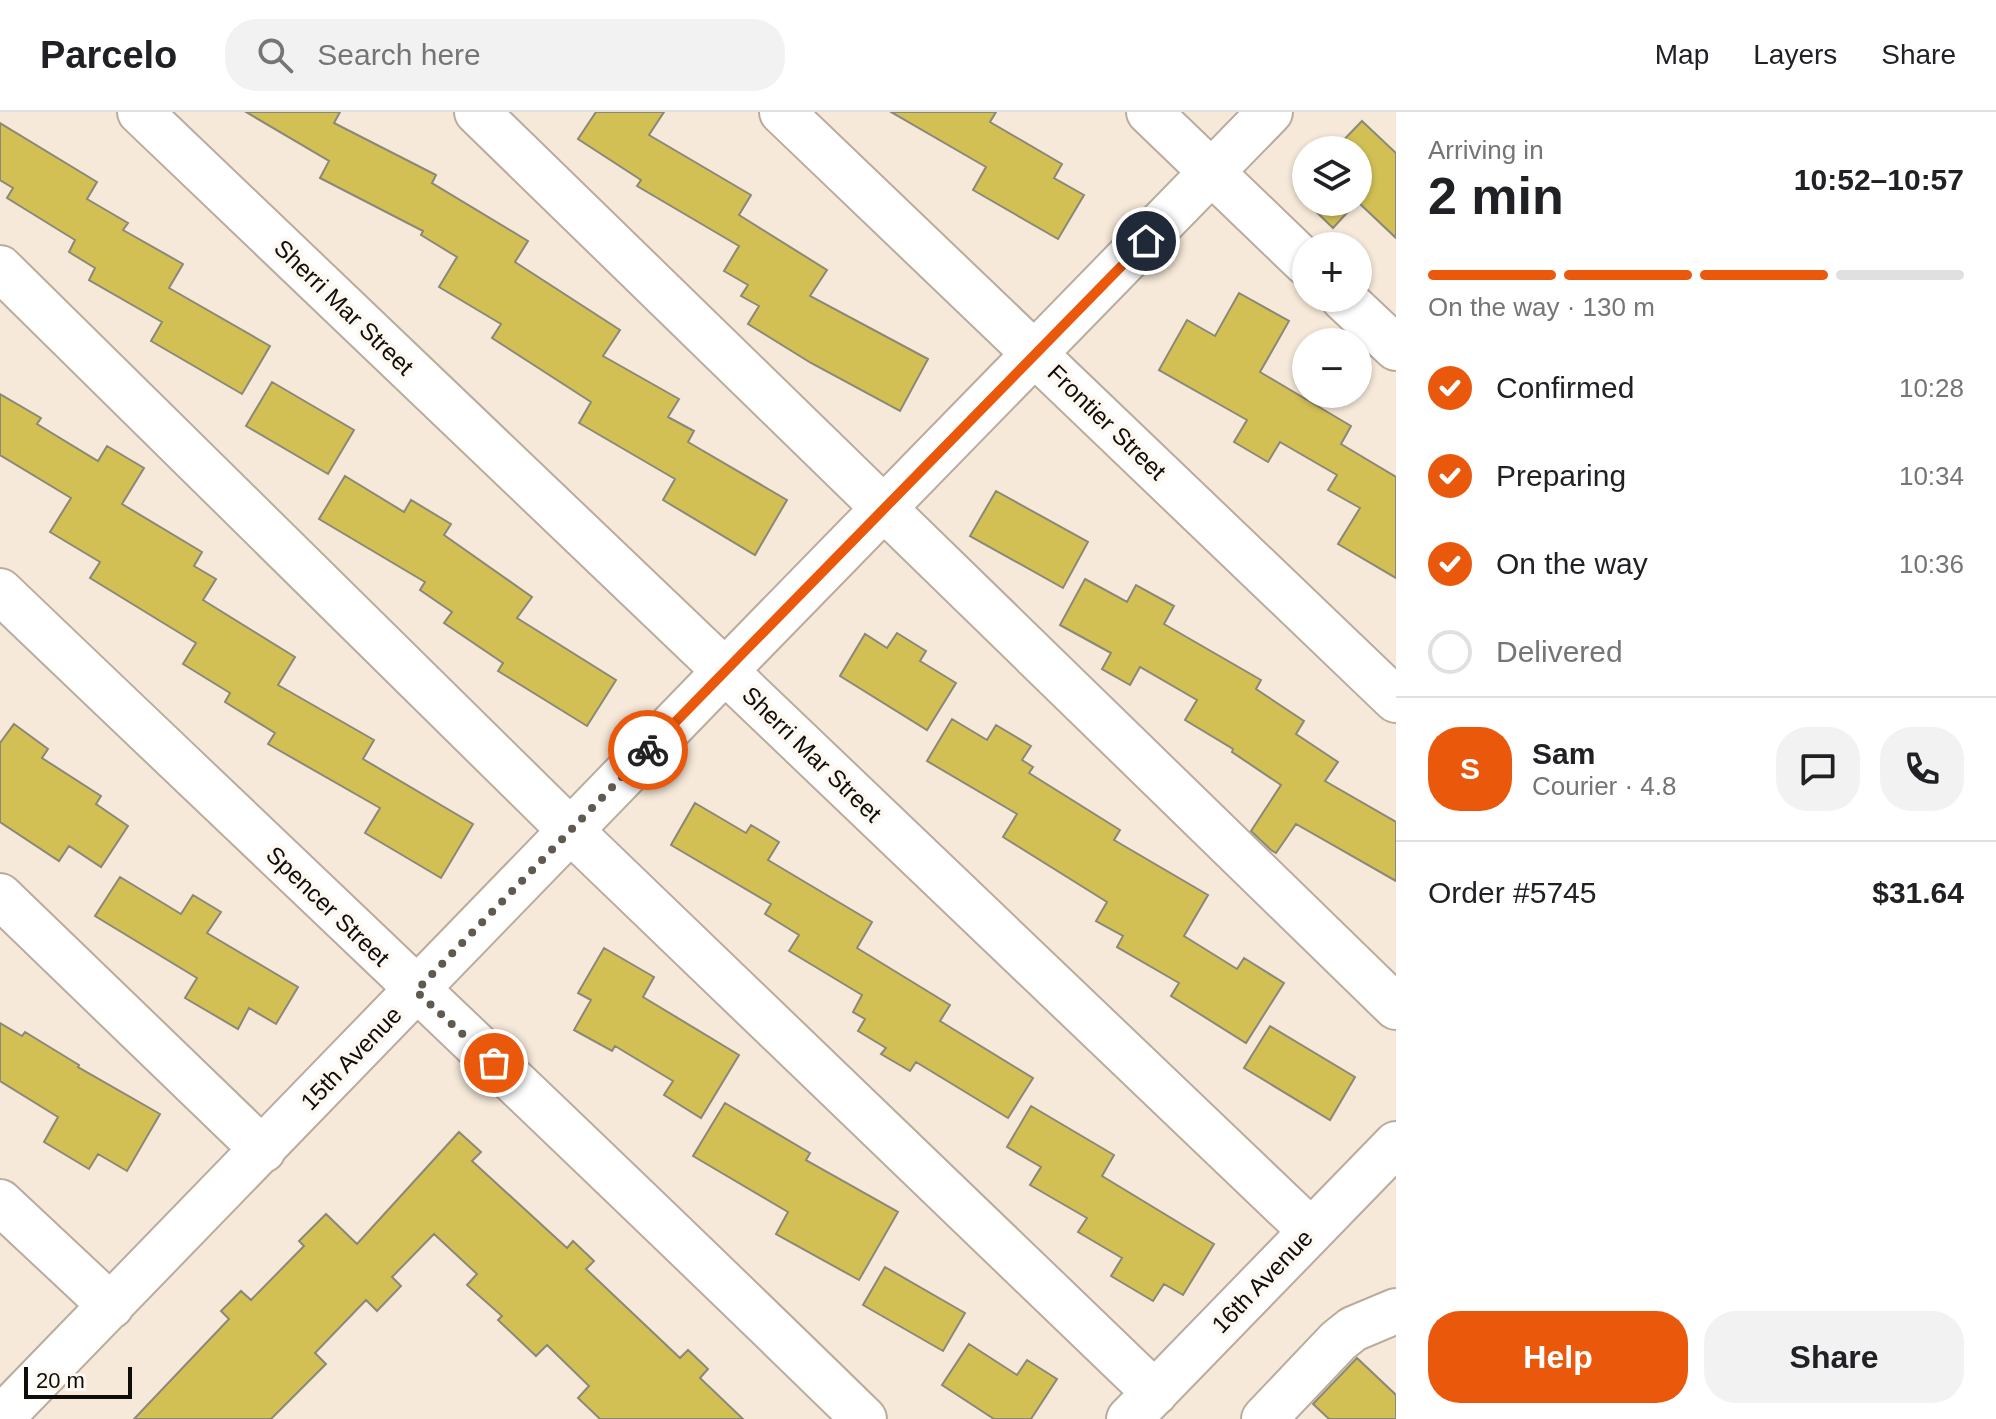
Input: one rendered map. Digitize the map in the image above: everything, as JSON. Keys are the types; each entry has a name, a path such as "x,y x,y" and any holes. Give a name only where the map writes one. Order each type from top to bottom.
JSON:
{"street":[{"name":"Sherri Mar Street","path":"140,112 1311,1231"},
{"path":"477,112 1396,1007"},
{"name":"Frontier Street","path":"782,112 1396,700"},
{"path":"1149,112 1292,250"},
{"name":"15th Avenue","path":"0,1419 1270,112"},
{"path":"0,268 571,831 1142,1406"},
{"path":"1358,312 1396,348"},
{"name":"Spencer Street","path":"0,591 416,991 641,1201 864,1419"},
{"path":"0,896 263,1150"},
{"name":"16th Avenue","path":"1142,1406 1396,1144"},
{"path":"0,1202 111,1306"},
{"path":"1264,1419 1338,1341 1353,1329 1396,1311"}],"building":[{"path":"246,112 340,112 334,123 436,175 432,183 528,241 515,262 620,330 603,356 679,399 668,417 694,431 688,442 787,500 755,555 663,500 675,479 579,423 591,402 492,338 501,324 439,287 457,257 421,235 423,231 320,178 329,161"},
{"path":"596,112 664,112 649,135 751,195 739,215 827,270 810,296 928,359 900,411 811,363 748,324 759,306 741,296 748,285 724,271 739,246 637,186 641,180 578,139"},
{"path":"891,112 996,112 990,122 1062,164 1054,178 1084,195 1058,239 973,190 986,167"},
{"path":"1362,121 1396,153 1396,238 1372,215 1372,136 1348,136"},
{"path":"0,123 97,182 87,199 128,223 123,230 183,264 169,288 270,346 242,394 151,341 162,322 89,280 95,268 69,252 75,240 7,198 13,188 0,180"},
{"path":"1321,216 1344,216 1333,228"},
{"path":"1239,293 1289,321 1260,372 1292,391 1292,408 1321,408 1351,426 1341,444 1396,477 1396,578 1338,544 1360,508 1328,490 1337,475 1280,442 1268,462 1234,442 1247,420 1159,370 1187,320 1215,336"},
{"path":"272,382 354,430 328,474 246,426"},
{"path":"0,394 41,418 37,424 98,461 107,446 144,468 122,504 202,552 194,566 216,579 203,600 295,657 278,685 374,740 363,759 473,824 441,878 365,833 380,808 268,744 275,733 225,702 230,693 183,664 196,643 90,578 100,562 50,532 71,498 0,455"},
{"path":"345,476 404,512 411,500 451,524 444,535 532,597 517,618 616,680 587,726 498,671 503,663 444,623 452,612 420,590 425,582 319,519"},
{"path":"996,491 1088,542 1063,588 970,536"},
{"path":"1085,579 1127,602 1136,585 1174,606 1164,624 1261,680 1256,689 1304,721 1296,734 1338,762 1325,781 1396,822 1396,881 1296,824 1276,853 1251,831 1281,785 1232,752 1233,749 1185,720 1197,700 1140,667 1130,685 1102,669 1111,653 1060,625"},
{"path":"897,633 926,651 920,661 956,683 927,730 840,676 865,634 887,648"},
{"path":"952,719 987,740 996,725 1031,746 1022,760 1033,767 1029,773 1120,830 1114,840 1208,895 1184,936 1237,969 1244,958 1284,983 1246,1043 1171,996 1179,983 1117,947 1123,936 1096,921 1107,902 1003,837 1017,814 927,761"},
{"path":"14,724 48,749 42,758 101,796 96,804 128,826 101,867 69,846 59,861 0,822 0,743"},
{"path":"695,803 746,833 751,825 779,842 768,860 872,922 857,948 950,1005 940,1021 1033,1078 1008,1118 916,1062 910,1071 881,1054 886,1048 858,1031 865,1019 853,1012 862,995 789,951 799,935 765,914 771,904 671,845"},
{"path":"120,877 181,914 193,895 221,912 207,933 298,987 276,1024 249,1008 238,1029 185,998 197,978 95,916"},
{"path":"604,948 654,977 643,997 739,1055 701,1118 664,1095 673,1081 615,1046 612,1051 574,1030 591,1000 578,993"},
{"path":"0,1023 22,1036 25,1032 160,1114 127,1171 98,1154 89,1169 44,1142 58,1117 0,1081"},
{"path":"1270,1026 1355,1077 1330,1120 1244,1068"},
{"path":"725,1103 810,1153 806,1160 898,1212 859,1280 776,1234 788,1212 693,1156"},
{"path":"1031,1106 1114,1155 1102,1176 1214,1244 1183,1295 1164,1284 1153,1301 1111,1276 1122,1258 1078,1232 1087,1218 1030,1185 1041,1167 1007,1147"},
{"path":"459,1132 481,1152 472,1161 567,1248 573,1241 594,1261 586,1269 680,1358 688,1350 708,1369 700,1378 743,1419 600,1419 578,1398 589,1386 547,1345 536,1356 498,1320 502,1316 467,1285 477,1274 434,1234 392,1277 401,1286 377,1311 366,1300 315,1353 326,1364 271,1419 134,1419 229,1319 221,1311 241,1291 251,1300 304,1246 299,1241 326,1214 357,1244"},
{"path":"885,1267 965,1313 943,1351 863,1305"},
{"path":"969,1344 1017,1375 1027,1360 1057,1379 1031,1419 994,1419 942,1385"},
{"path":"1357,1358 1396,1395 1396,1419 1329,1419 1313,1404"}],"way so far":[{"path":"494,1063 416,991 648,750"}],"route":[{"path":"648,750 1146,241"}]}
